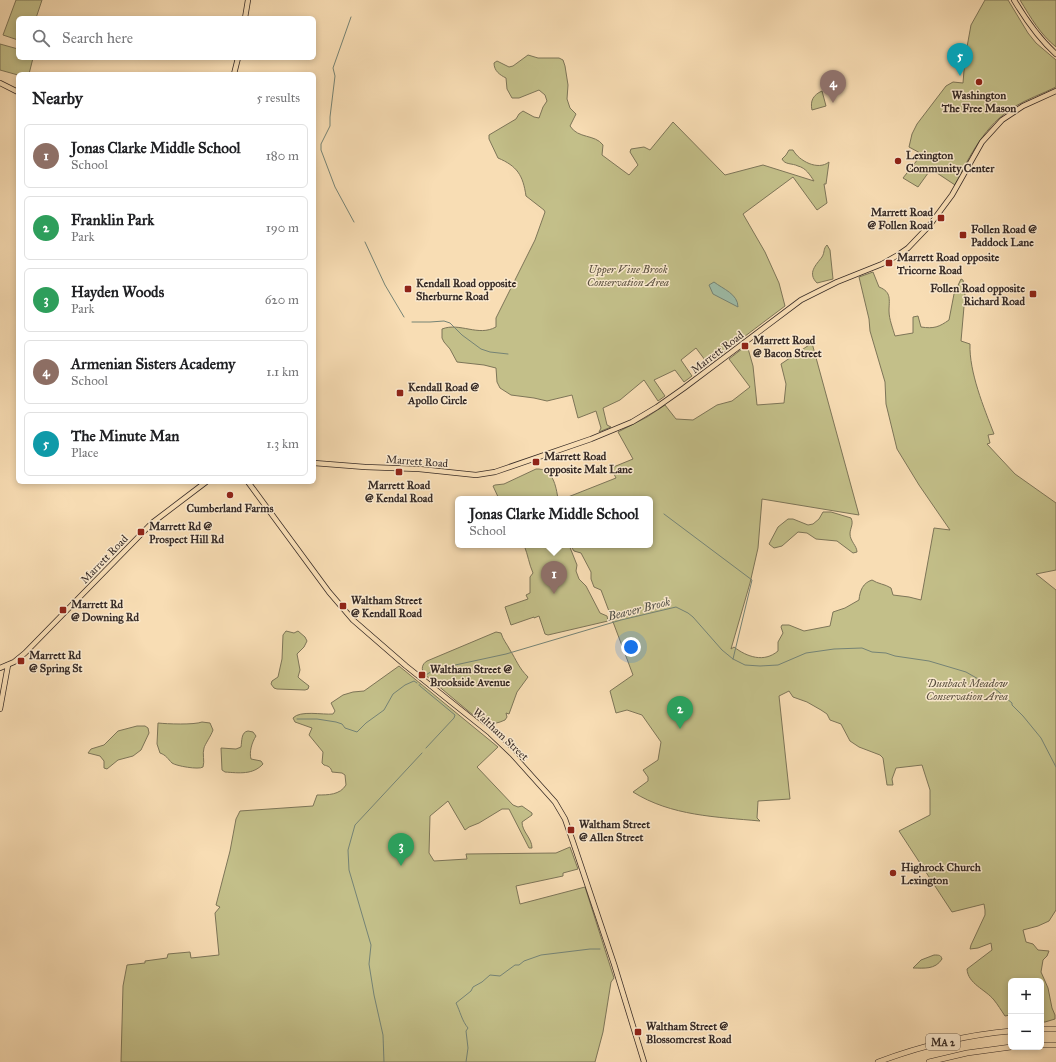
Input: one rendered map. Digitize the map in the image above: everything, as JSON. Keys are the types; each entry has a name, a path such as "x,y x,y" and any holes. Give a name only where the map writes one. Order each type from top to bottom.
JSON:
{"highway":[{"path":"1044,1029 1056,1029"},
{"name":"MA 2","path":"878,1062 905,1052 940,1043 977,1035 1008,1031"},
{"path":"1044,1045 1056,1045"},
{"name":"MA 2","path":"929,1062 961,1054 1008,1047"}],"main road":[{"path":"245,16 248,0"},
{"path":"1014,0 1034,32 1056,54"},
{"path":"234,72 238,60"},
{"path":"0,83 16,91"},
{"name":"Marrett Road","path":"316,463 419,469 484,475 591,439 632,422 684,388 801,300 837,282 882,264 908,248 922,234 949,200 982,142 1002,120 1016,110 1056,91"},
{"name":"Marrett Road","path":"0,668 8,666 25,653 152,522 203,484"},
{"name":"Waltham Street","path":"249,484 329,592 353,620 406,666 490,733 512,754 554,802 564,819 573,842 645,1061"},
{"path":"0,709 8,666"}],"green space":[{"path":"16,0 42,0 37,16 16,16 16,39 3,35"},
{"path":"985,0 1008,0 1028,33 1036,43 1056,60 1056,87 1024,101 1004,114 979,142 955,185 931,169 918,187 903,178 922,154 909,147 912,134 917,124 946,86 953,82 963,83 965,58 971,25"},
{"path":"1020,0 1056,0 1056,47 1040,31"},
{"path":"0,44 16,48 16,60 32,60 30,72 16,72 16,74 0,70"},
{"name":"Upper Vine Brook Conservation Area","path":"528,55 538,58 559,58 563,60 568,85 567,99 570,108 576,114 570,126 577,133 596,139 600,142 603,145 602,155 629,175 638,165 630,152 631,149 644,147 650,150 673,122 725,175 763,165 814,181 808,172 803,168 787,163 782,159 789,150 793,150 800,158 809,164 825,165 829,162 826,184 824,184 827,203 817,210 793,177 743,214 765,252 779,283 785,306 708,364 696,348 681,360 692,376 684,382 675,370 654,380 665,396 658,401 644,380 620,400 603,408 607,425 611,427 599,432 601,428 596,411 578,418 572,395 547,401 511,395 500,388 497,382 496,368 457,362 442,338 442,329 449,327 482,331 496,327 496,318 535,240 545,212 526,196 523,182 518,172 510,164 498,158 489,139 489,135 516,119 523,111 539,118 547,101 545,95 539,90 519,98 512,98 507,89 506,78 495,68 494,63 497,61 509,67 513,66"},
{"path":"822,91 826,106 812,110 811,104 813,99 816,94"},
{"path":"827,245 830,250 833,279 817,283 814,279 813,272"},
{"name":"Dunback Meadow Conservation Area","path":"873,272 879,287 888,294 890,317 895,336 913,333 913,317 918,316 921,327 926,328 936,327 949,320 954,294 961,279 963,280 965,295 961,341 970,344 970,355 975,378 994,434 988,435 990,443 987,444 1015,474 1056,503 1056,570 1036,574 1056,590 1056,910 1049,921 1023,930 1026,942 1033,944 1038,950 1049,951 1043,960 1041,972 1044,978 1008,978 1008,1015 1005,1016 994,1000 970,979 967,969 992,950 991,943 978,948 970,949 985,915 984,904 952,912 899,831 930,815 930,790 922,765 896,768 892,779 893,785 887,785 883,758 880,755 859,747 850,741 841,724 830,720 827,714 807,702 793,697 789,691 779,696 790,799 758,801 757,818 760,821 679,811 648,800 633,792 648,781 648,777 643,770 658,760 661,742 642,715 627,710 616,713 610,691 633,675 601,590 594,587 591,579 591,572 581,553 574,551 572,548 653,548 653,496 571,496 616,478 611,468 633,459 618,432 647,417 665,405 676,419 693,420 717,405 732,401 750,387 729,359 747,345 753,366 757,405 784,403 786,384 781,364 812,343 859,515 762,499 758,548 750,583 731,649 734,647 744,654 761,658 773,655 778,651 778,642 783,633 781,627 782,625 789,625 804,631 830,626 833,612 845,608 859,600 862,587 872,580 891,588 893,595 921,600 934,528 950,530 919,485 897,449 886,404 885,382 870,331 869,319 859,277"},
{"path":"536,469 542,469 546,471 553,479 557,496 498,496 493,486 504,484"},
{"path":"823,512 831,512 851,518 852,522 850,537 857,552 853,553 837,541 816,539 807,533 798,532 782,546 774,548 769,544 778,527 788,519 793,519 808,525 813,524 819,519"},
{"path":"525,548 570,548 577,565 576,571 579,579 586,586 600,613 607,616 608,621 548,635 545,634 539,616 511,625 505,607 528,599 526,595 530,593 530,577 533,573"},
{"path":"286,631 294,633 298,631 307,641 304,647 297,654 300,670 298,677 309,686 308,689 277,689 271,684 272,681 278,677 282,659 283,635"},
{"path":"496,632 501,633 520,667 528,677 517,692 509,714 506,713 507,717 505,720 489,725 473,715 424,674 422,668 427,661"},
{"path":"399,666 498,747 477,767 513,805 518,807 522,806 532,813 532,815 522,822 522,826 532,844 532,848 529,848 509,809 502,809 465,830 448,801 430,816 429,853 434,861 467,859 466,854 556,853 570,847 578,869 563,873 563,876 516,886 520,904 585,887 614,978 611,982 603,1032 595,1062 121,1062 123,986 127,965 167,958 168,954 190,952 191,958 219,955 215,913 220,907 216,905 230,851 236,819 240,811 313,806 317,795 337,793 346,785 345,775 342,773 332,772 328,766 322,763 323,752 309,735 312,728 295,722 293,718 306,713 333,714 335,711 331,703 343,695 364,691"},
{"path":"202,722 210,723 213,730 204,748 203,767 192,768 174,764 160,753 157,744 158,723 187,724"},
{"path":"137,726 145,726 148,728 149,733 141,750 133,756 118,760 107,769 104,768 104,761 100,756 88,753 91,749 104,745 118,731"},
{"path":"248,731 253,732 256,736 251,747 251,759 261,761 263,764 259,768 250,772 225,772 222,770 221,748 236,749 241,747 243,735"},
{"path":"934,955 940,956 942,959 933,967 913,968 921,960"},
{"name":"Dunback Meadow Conservation Area","path":"1044,979 1055,1015 1055,1019 1045,1022"}],"shaded area":[{"path":"714,282 733,295 736,299 738,307 713,294 709,285"}],"waterway":[{"path":"351,17 333,68 335,76 330,126 321,144 321,150 335,187 354,222"},
{"path":"365,242 385,285 404,317"},
{"path":"412,322 444,321 450,323 462,335 481,349 490,352 508,354"},
{"path":"664,514 752,580 733,659"},
{"name":"Beaver Brook","path":"426,675 432,671 446,667 506,654 621,620 676,607 693,617 722,650 733,659 745,665 778,665 806,653 834,649 862,648 872,652 929,661 966,672 994,688 1012,703 1012,705 1041,738 1056,767"},
{"name":"Beaver Brook","path":"297,719 317,719 336,722 342,724 345,728 357,732 366,723 384,710 393,694 405,685 414,681 417,683"},
{"path":"420,686 455,715 454,718 426,748"},
{"path":"384,1062 383,1035 369,964 371,945 349,870 348,850 355,825 422,753"},
{"path":"466,1062 468,1048 466,1031 468,1028 456,1003 471,991 473,987 490,975 500,976 515,965 519,965 524,961 541,955 600,949"}],"place":[{"name":"The Minute Man","path":"960,76"},
{"name":"Washington The Free Mason","path":"979,82"},
{"name":"Armenian Sisters Academy","path":"833,103"},
{"name":"Lexington Community Center","path":"898,161"},
{"name":"Marrett Road @ Follen Road","path":"941,218"},
{"name":"Follen Road @ Paddock Lane","path":"963,235"},
{"name":"Marrett Road opposite Tricorne Road","path":"889,263"},
{"name":"Kendall Road opposite Sherburne Road","path":"408,289"},
{"name":"Follen Road opposite Richard Road","path":"1033,294"},
{"name":"Marrett Road @ Bacon Street","path":"745,346"},
{"name":"Kendall Road @ Apollo Circle","path":"400,393"},
{"name":"Marrett Road opposite Malt Lane","path":"536,462"},
{"name":"Marrett Road @ Kendal Road","path":"399,472"},
{"name":"Cumberland Farms","path":"230,495"},
{"name":"Marrett Rd @ Prospect Hill Rd","path":"141,532"},
{"name":"Jonas Clarke Middle School","path":"554,594"},
{"name":"Waltham Street @ Kendall Road","path":"343,606"},
{"name":"Marrett Rd @ Downing Rd","path":"63,610"},
{"name":"Marrett Rd @ Spring St","path":"21,661"},
{"name":"Waltham Street @ Brookside Avenue","path":"422,675"},
{"name":"Franklin Park","path":"680,729"},
{"name":"Waltham Street @ Allen Street","path":"571,830"},
{"name":"Hayden Woods","path":"401,866"},
{"name":"Highrock Church Lexington","path":"893,873"},
{"name":"Waltham Street @ Blossomcrest Road","path":"638,1032"}]}
